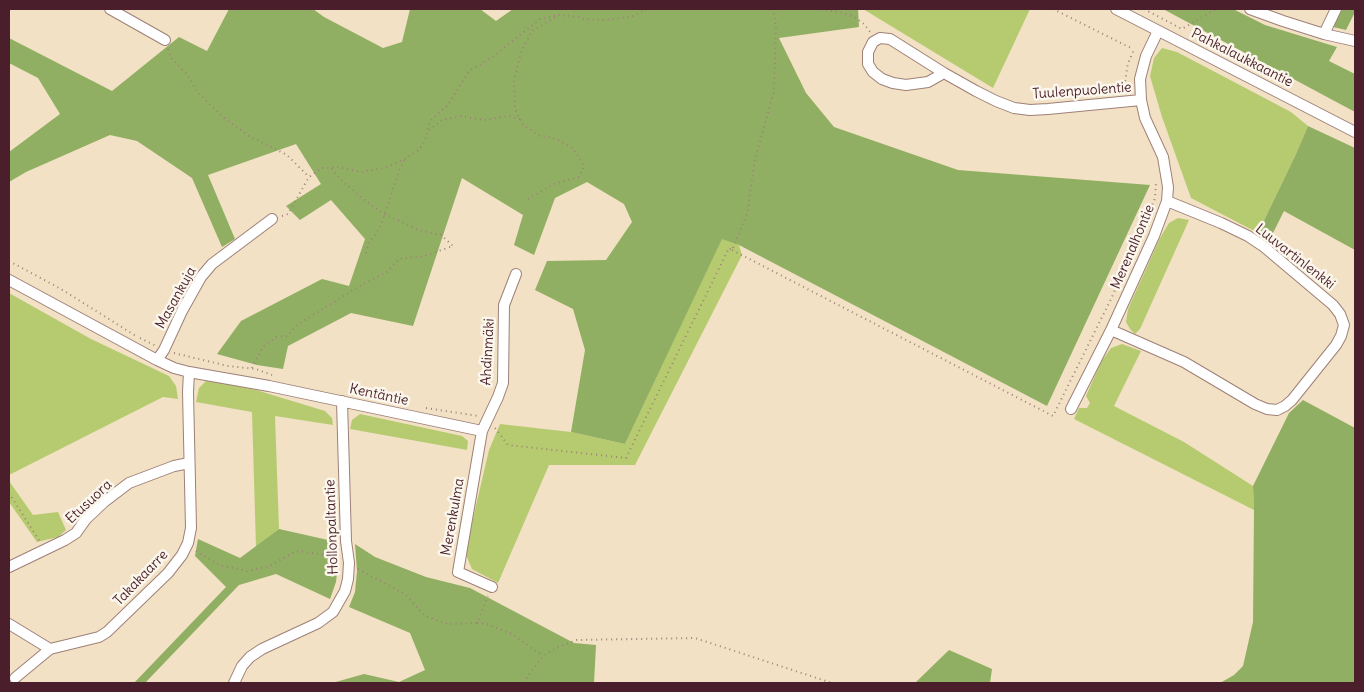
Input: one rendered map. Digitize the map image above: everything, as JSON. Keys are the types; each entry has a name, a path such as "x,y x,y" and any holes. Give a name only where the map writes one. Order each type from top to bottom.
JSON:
{"street":[{"path":"110,9 165,40"},
{"name":"Pahkalaukkaantie","path":"1116,9 1355,132"},
{"path":"1250,9 1324,34 1355,41"},
{"path":"1324,34 1336,9"},
{"name":"Merenalhontie","path":"1071,409 1111,330 1154,236 1167,201 1168,187 1163,158 1145,118 1141,100 1140,78 1146,56 1158,31"},
{"name":"Tuulenpuolentie","path":"877,40 880,38 890,39 944,73 996,101 1014,108 1030,110 1048,109 1141,100"},
{"path":"877,40 873,42 868,52 868,64 882,79 906,85 928,82 944,73"},
{"name":"Luuvartinlenkki","path":"1111,330 1184,362 1255,404 1267,409 1277,410 1292,400 1336,346 1341,336 1344,325 1340,314 1333,305 1263,246 1248,236 1221,223 1167,201"},
{"name":"Masankuja","path":"157,360 164,350 182,311 201,277 212,264 272,219"},
{"name":"Ahdinmäki","path":"482,431 503,382 504,306 516,274"},
{"path":"9,280 157,360 174,368 189,372"},
{"name":"Kentäntie","path":"189,372 269,386 482,431"},
{"name":"Takakaarre","path":"15,678 50,649 99,637 107,632 168,572 182,555 188,543 190,528 189,372"},
{"name":"Hollonpaltantie","path":"234,683 242,666 250,657 262,649 318,622 332,612 346,591 348,563 342,401"},
{"name":"Merenkulma","path":"482,431 458,572 492,587"},
{"name":"Etusuora","path":"9,567 76,533 86,519 104,502 129,484 174,466 189,463"},
{"path":"9,624 50,649"}],"path":[{"path":"272,219 288,214 309,177 322,168 339,167 361,172 384,168 405,159 420,149 430,121 448,105 469,71 494,56 540,19 559,15 605,20 631,18 647,9"},
{"path":"732,250 747,214 755,159 774,91 776,26 773,9"},
{"path":"816,9 853,16 864,24 877,40"},
{"path":"1053,9 1146,56"},
{"path":"1144,9 1182,29 1216,9"},
{"path":"528,199 554,184 579,176 584,166 573,148 556,139 538,135 523,125 515,109 514,80 521,52 532,31 559,15"},
{"path":"165,40 172,58 187,74 198,93 204,99 223,117 249,136 287,154 309,177"},
{"path":"1129,101 1125,82 1128,63 1134,50"},
{"path":"428,130 442,120 461,116 484,120 510,116 520,119"},
{"path":"366,253 370,242 376,234 405,159"},
{"path":"252,369 264,346 276,337 287,336 297,325 387,272 399,259 424,256 453,246 441,235 420,230 384,214 363,199 339,178 331,168"},
{"path":"424,407 488,418 508,446 626,458 729,248 1053,416 1111,299 1144,226 1155,198 1156,176"},
{"path":"9,261 61,289 136,336 164,350 228,366 252,369 276,377"},
{"path":"9,494 45,549"},
{"path":"477,623 487,624 512,634 543,656"},
{"path":"524,683 543,656 577,640 695,638 832,683"}],"green space":[{"path":"229,9 313,9 324,17 383,48 402,42 410,9 480,9 496,21 513,9 858,9 859,27 779,38 806,93 834,127 958,170 1150,185 1047,406 739,245 722,239 625,444 571,432 585,350 573,309 535,290 547,261 606,260 632,222 624,204 587,182 555,198 534,255 514,245 523,215 462,178 413,326 351,313 288,346 283,369 257,365 217,354 241,321 322,279 349,286 365,239 331,200 300,220 286,206 321,184 296,144 208,175 235,239 222,247 192,178 137,141 110,135 26,172 9,182 9,152 60,114 38,78 9,63 9,38 112,91 179,37 207,51"},
{"path":"863,9 1030,9 993,88"},
{"path":"1163,9 1233,9 1265,25 1337,47 1329,61 1355,74 1355,112"},
{"path":"1342,9 1355,9 1346,30 1333,27"},
{"path":"1162,48 1177,52 1291,112 1308,126 1258,233 1191,198 1162,117 1150,76 1154,58"},
{"path":"1308,126 1355,148 1355,250 1284,211 1270,239 1258,233"},
{"path":"1178,218 1189,220 1140,329 1135,334 1126,322 1128,309 1160,238 1169,223"},
{"path":"722,238 739,245 742,255 635,465 549,465 498,583 472,569 466,555 471,527 489,450 500,424 571,432 625,444"},
{"path":"9,293 91,339 169,376 176,386 178,399 163,397 9,475"},
{"path":"1122,344 1141,351 1114,406 1184,442 1253,486 1254,510 1074,419 1079,408 1087,408 1090,403 1086,396 1101,362 1111,348"},
{"path":"206,381 256,390 325,411 332,418 333,425 275,416 279,529 256,547 252,412 196,402 199,388"},
{"path":"1303,400 1355,428 1355,683 1220,683 1234,675 1243,666 1253,622 1253,486 1289,413"},
{"path":"360,414 462,436 468,441 467,450 350,429 352,420"},
{"path":"9,481 33,515 58,512 66,530 58,537 37,542 9,502"},
{"path":"279,529 337,542 338,564 336,582 330,599 276,574 239,585 145,683 134,683 226,587 195,556 198,539 240,558"},
{"path":"355,544 375,557 426,577 470,588 574,643 596,645 594,683 332,683 364,674 399,682 425,670 410,633 349,607 355,592 357,571"},
{"path":"949,650 992,669 990,683 915,683"}]}
